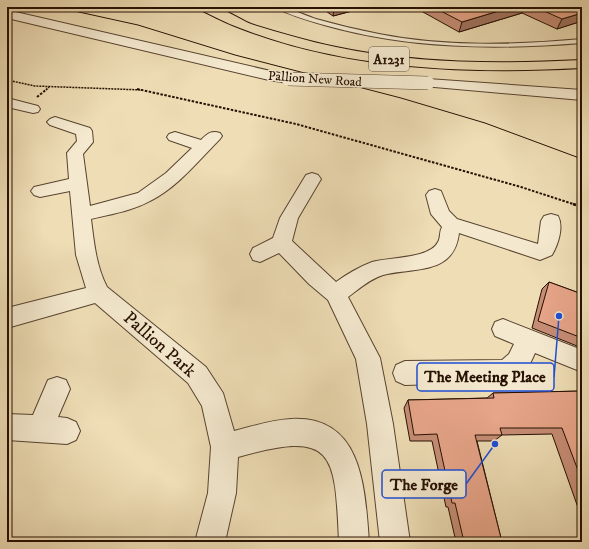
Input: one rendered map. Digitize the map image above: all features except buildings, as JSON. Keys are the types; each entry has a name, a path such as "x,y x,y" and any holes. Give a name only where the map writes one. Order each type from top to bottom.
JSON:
{"highway":[{"name":"A1231","path":"203,7 244,24 291,40 369,56 430,63 482,66 524,67 582,64"},
{"name":"A1231","path":"221,7 268,25 297,34 373,49 442,57 535,58 582,56"}],"street":[{"name":"Pallion New Road","path":"7,14 269,76 428,83 522,89 582,95"},
{"path":"7,102 33,109"},
{"name":"Pallion Park","path":"55,122 84,131 85,142 75,153 83,239 88,268 99,292 197,375 214,402 225,447 222,493 210,542"},
{"path":"81,215 142,197 163,184 209,141 175,137"},
{"path":"260,254 281,243 289,218 312,179"},
{"path":"40,191 78,183"},
{"path":"435,195 440,214 453,226 461,226 540,252 545,250 548,244 551,221"},
{"path":"336,294 369,272 391,266 423,262 434,258 448,245 450,230 453,226"},
{"path":"281,243 316,278 336,294 359,338 371,370 380,424 395,542"},
{"path":"7,318 99,292"},
{"path":"503,329 582,361"},
{"path":"405,373 504,371 513,368 518,363 527,339"},
{"path":"40,430 57,389"},
{"path":"7,428 66,431"},
{"path":"225,447 282,434 300,432 316,434 330,442 340,453 346,468 350,487 354,542"}],"lane":[{"path":"278,7 320,22 358,32 449,44 517,46 582,41"}],"path":[{"path":"7,80 35,86 123,88 172,95 342,137 521,187 582,207"}],"tram line":[{"path":"56,7 138,25 235,55 401,98 485,123 582,159"}],"place":[{"name":"The Meeting Place","path":"559,316"},
{"name":"The Forge","path":"495,444"}]}
